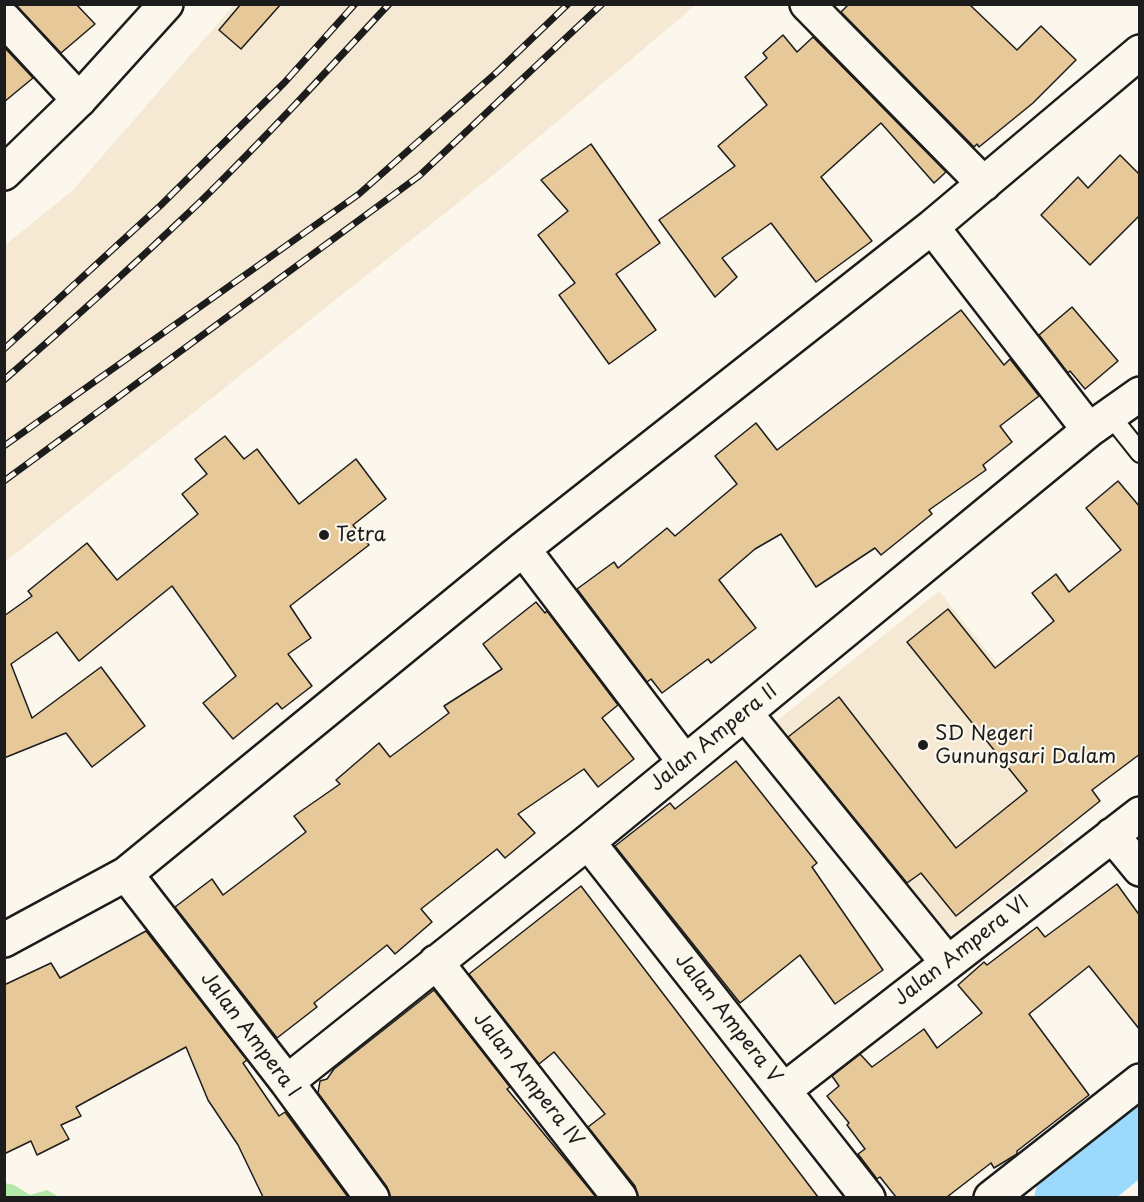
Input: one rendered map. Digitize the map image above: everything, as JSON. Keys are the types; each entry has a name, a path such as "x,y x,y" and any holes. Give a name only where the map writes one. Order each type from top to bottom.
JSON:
{"street":[{"path":"4,172 80,100 166,4"},
{"path":"807,4 984,184"},
{"path":"4,19 80,100"},
{"path":"4,940 126,874 523,549 932,227 1140,52"},
{"path":"932,227 1099,422"},
{"name":"Jalan Ampera II","path":"287,1082 588,842 1099,422 1140,393"},
{"path":"523,549 684,761"},
{"path":"745,714 947,962"},
{"name":"Jalan Ampera VI","path":"784,1090 1140,814"},
{"path":"1113,835 1140,869"},
{"name":"Jalan Ampera V","path":"588,842 868,1197"},
{"name":"Jalan Ampera I","path":"126,874 287,1082 372,1197"},
{"name":"Jalan Ampera IV","path":"436,962 620,1197"},
{"path":"991,1197 1140,1081"}],"lane":[{"path":"1099,422 1140,453"}],"shaded area":[{"path":"234,5 696,5 498,171 5,562 5,245 72,191"},
{"name":"SD Negeri Gunungsari Dalam","path":"939,591 1077,764 1031,801 1065,845 958,930 949,931 939,929 769,727"}],"green space":[{"path":"5,1183 14,1185 30,1195 47,1190 59,1197 5,1197"}],"building":[{"path":"15,4 76,4 95,24 61,53"},
{"path":"241,4 281,4 241,49 219,30"},
{"path":"849,4 969,4 1017,50 1041,26 1076,60 1033,103 979,147 977,144 974,147 841,12"},
{"path":"783,35 797,52 813,37 946,172 934,183 881,123 821,177 872,241 816,282 771,223 722,258 737,277 715,297 659,220 735,166 718,146 767,105 745,77 767,58 763,53"},
{"path":"4,47 33,78 4,102"},
{"path":"591,144 660,243 616,274 656,330 609,364 559,295 575,283 538,235 568,211 541,180"},
{"path":"1120,155 1140,175 1140,215 1090,265 1041,215 1078,177 1088,188"},
{"path":"1072,307 1118,361 1085,389 1070,371 1068,373 1039,335"},
{"path":"961,310 1004,365 1010,359 1039,396 1000,426 1012,442 983,465 986,470 929,510 932,514 881,555 875,548 816,587 781,534 755,549 719,580 756,628 711,663 708,659 662,693 651,679 647,682 577,589 614,562 618,568 667,528 675,536 737,484 715,456 756,423 777,450"},
{"path":"225,436 244,459 257,449 299,504 356,459 386,499 353,525 369,545 290,606 311,638 288,654 312,686 282,709 277,703 233,739 203,703 236,676 172,586 79,661 57,632 11,664 32,718 101,667 145,726 92,767 66,733 4,758 4,616 32,596 28,591 87,543 117,580 198,514 182,494 207,474 195,459"},
{"path":"1118,481 1140,507 1140,754 1092,790 1100,801 956,916 921,873 907,883 788,737 839,697 956,848 1027,791 907,642 948,609 995,668 1054,621 1032,593 1056,574 1069,592 1121,550 1086,508"},
{"path":"536,602 545,613 547,611 618,705 602,718 634,759 598,787 584,769 518,814 535,833 505,858 497,849 421,909 432,922 395,954 387,945 314,1003 317,1007 277,1038 175,907 212,879 223,895 306,832 294,816 340,784 336,780 379,743 390,757 449,713 444,706 502,669 483,644"},
{"path":"736,761 817,863 812,867 883,970 835,1004 800,955 740,1003 615,846 670,803 675,809"},
{"path":"1117,884 1140,916 1140,1030 1089,966 1029,1014 1089,1095 1017,1151 1017,1154 994,1168 991,1163 947,1197 896,1197 880,1177 877,1179 858,1154 865,1149 847,1125 849,1123 827,1096 839,1086 832,1076 860,1054 872,1067 924,1029 937,1048 982,1013 958,985 984,962 987,965 1037,927 1045,937"},
{"path":"581,886 818,1197 638,1197 635,1186 588,1127 605,1114 554,1052 539,1064 469,974"},
{"path":"146,931 247,1060 243,1063 279,1116 285,1112 348,1197 263,1197 238,1145 208,1100 186,1047 76,1107 81,1116 61,1125 69,1139 37,1155 31,1141 4,1154 4,985 51,963 60,978"},
{"path":"434,990 510,1087 507,1089 596,1197 390,1197 387,1187 318,1093 320,1081 327,1079 334,1069"}],"waterway":[{"path":"1066,1198 1140,1138"}],"railway":[{"path":"4,349 161,205 285,82 355,4"},
{"path":"4,380 200,202 389,4"},
{"path":"4,446 359,194 497,72 568,4"},
{"path":"4,481 419,176 602,4"}],"place":[{"name":"Tetra","path":"324,535"},
{"name":"SD Negeri Gunungsari Dalam","path":"923,745"}]}
